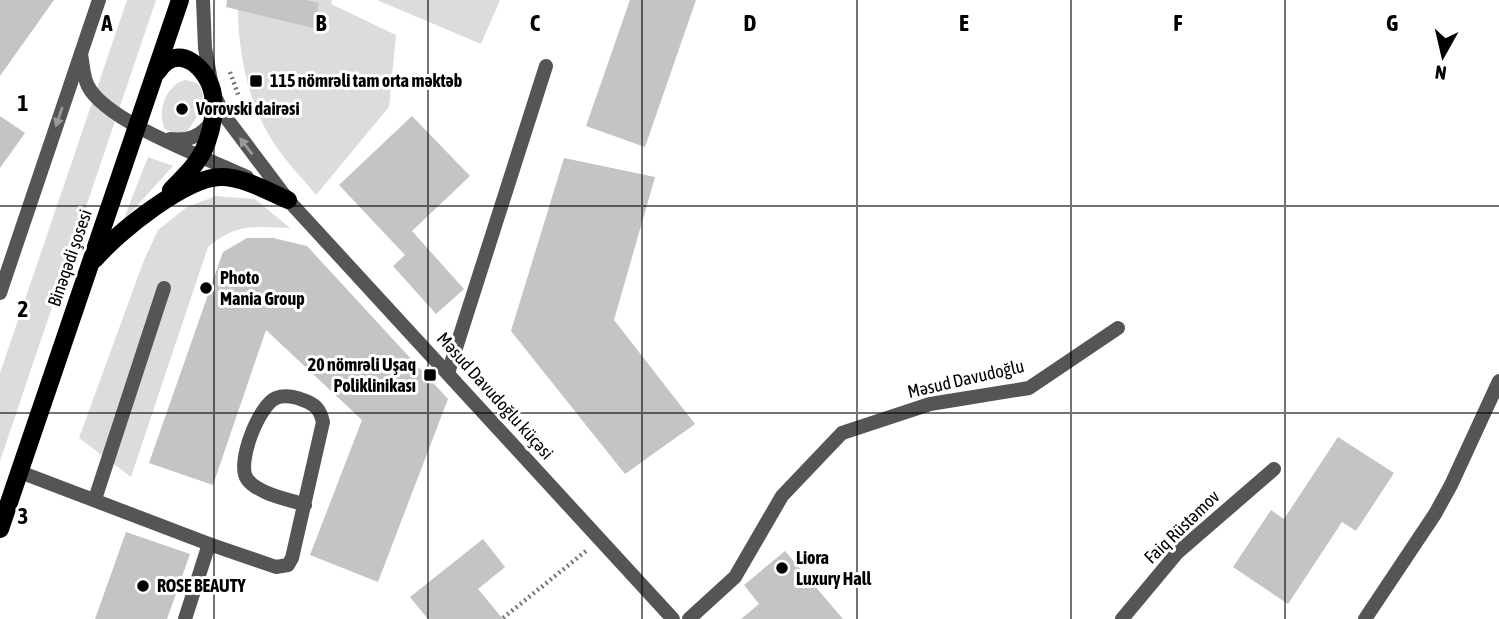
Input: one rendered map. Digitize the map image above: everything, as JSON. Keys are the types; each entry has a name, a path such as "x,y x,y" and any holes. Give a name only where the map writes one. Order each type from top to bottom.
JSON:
{"main road":[{"name":"Binəqədi şosesi","path":"0,529 180,0"},
{"path":"89,267 121,232 149,211 188,174 201,155 212,121 213,92 201,70 193,63 176,56 163,63 154,77"},
{"path":"149,211 194,185 220,177 236,178 288,200"}],"street":[{"path":"0,293 3,274 99,0"},
{"path":"203,0 205,48 213,92 224,115 288,200"},
{"path":"81,53 88,87 100,102 137,127 250,178 288,200"},
{"path":"448,373 546,66"},
{"path":"161,138 182,141 192,138 202,133 212,121"},
{"name":"Məsud Davudoğlu küçəsi","path":"288,200 673,619"},
{"path":"95,499 164,288"},
{"name":"Məsud Davudoğlu","path":"689,619 735,577 782,496 842,433 930,404 1029,388 1118,328"},
{"path":"1365,619 1435,514 1499,382"},
{"path":"20,472 209,544 276,567 288,565 305,505 323,422 320,411 313,404 295,398 278,397 266,405 248,444 243,471 248,480 258,488 305,505"},
{"name":"Faiq Rüstəmov","path":"1122,619 1177,553 1274,468"},
{"path":"185,619 209,544"}],"path":[{"path":"228,66 241,105"},
{"path":"503,618 600,539"}],"shaded area":[{"path":"127,0 156,0 0,461 0,373"},
{"path":"238,0 332,0 331,4 396,35 389,107 316,195 278,149 259,115 242,58"},
{"path":"377,0 500,0 481,44"},
{"path":"185,80 195,82 201,88 203,101 197,116 185,133 174,133 165,129 162,115 164,100 172,88"},
{"path":"148,157 173,166 123,221"},
{"path":"216,196 255,199 290,228 256,227 238,230 208,247 131,477 79,438 144,260 158,230 187,207"}],"building":[{"path":"0,0 54,0 0,76"},
{"path":"227,0 306,0 319,3 313,28 226,7"},
{"path":"630,0 696,0 645,147 586,126"},
{"path":"0,116 25,133 0,168"},
{"path":"412,116 470,176 412,231 464,289 436,314 393,266 405,255 339,185"},
{"path":"564,158 655,177 614,320 695,424 625,474 511,331"},
{"path":"247,238 273,238 307,246 448,399 378,582 310,555 362,420 266,330 213,485 149,463 223,252"},
{"path":"1338,437 1394,473 1356,531 1342,522 1288,604 1233,567 1271,510 1284,519"},
{"name":"ROSE BEAUTY","path":"126,532 190,554 167,619 95,619"},
{"path":"483,539 505,567 478,589 503,619 428,619 410,597"},
{"name":"Liora Luxury Hall","path":"785,551 843,619 741,619 759,604 744,585"}],"place":[{"name":"115 nömrəli tam orta məktəb","path":"256,81"},
{"name":"Vorovski dairəsi","path":"182,109"},
{"name":"Photo Mania Group","path":"206,288"},
{"name":"20 nömrəli Uşaq Poliklinikası","path":"430,375"},
{"name":"Liora Luxury Hall","path":"782,568"},
{"name":"ROSE BEAUTY","path":"143,586"}]}
